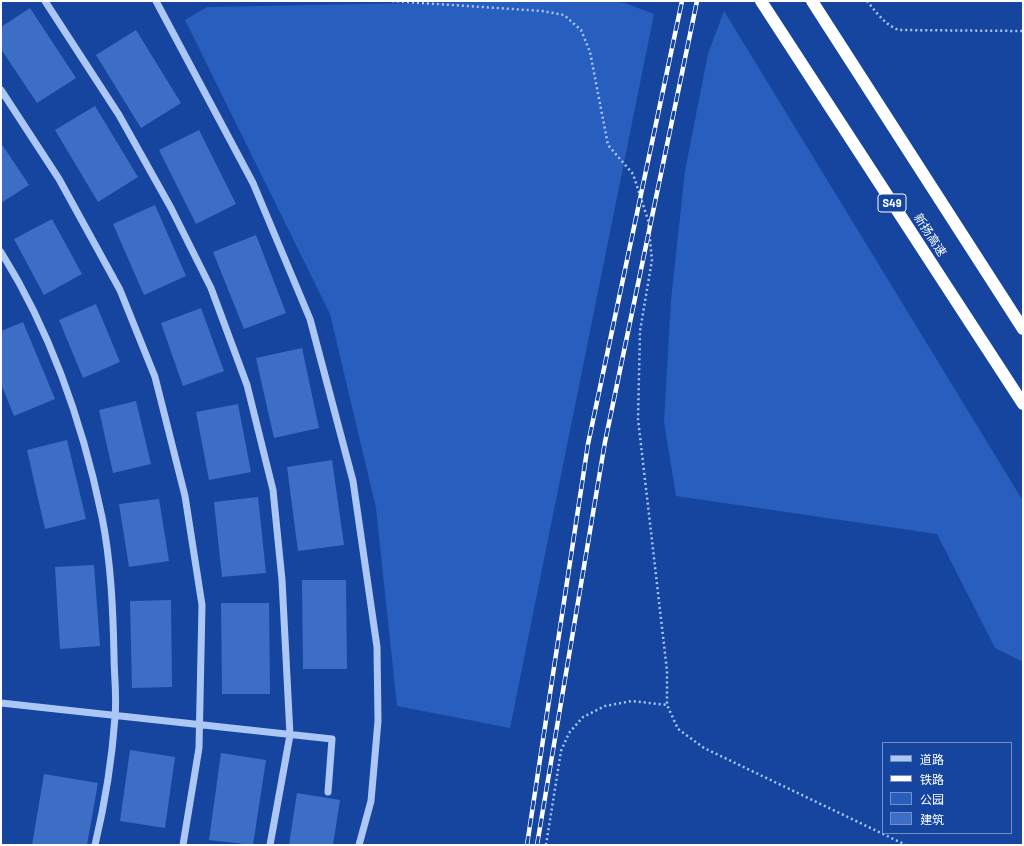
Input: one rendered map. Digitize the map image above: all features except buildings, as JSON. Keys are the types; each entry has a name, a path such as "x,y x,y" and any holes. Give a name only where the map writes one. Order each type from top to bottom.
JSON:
{"highway":[{"name":"新扬高速","path":"761,1 1023,404"},
{"path":"812,1 1023,329"}],"street":[{"path":"44,1 119,115 171,208 211,288 247,385 273,490 282,580 290,735 270,845"},
{"path":"156,1 253,183 310,319 354,481 376,647 378,721 371,801 360,845"},
{"path":"1,90 59,179 120,290 155,377 185,496 202,605 201,725 199,748 183,845"},
{"path":"1,252 18,279 52,351 76,418 102,517 112,599 115,715 107,785 95,845"},
{"path":"1,703 332,739 328,792"}],"path":[{"path":"392,1 542,11 564,14 581,30 590,52 608,145 633,174 648,220 652,260 640,331 638,419 667,671 667,705 678,729 704,748 882,833"},
{"path":"867,1 881,18 892,27 899,30 1023,31"},
{"path":"546,845 561,751 569,732 583,718 605,706 632,701 667,705"},
{"path":"883,834 906,845"}],"green space":[{"path":"525,1 606,1 625,3 654,14 510,728 397,706 376,508 330,314 185,20 207,7"},
{"path":"724,11 1023,501 1023,662 995,648 937,534 676,496 664,422 671,300 685,171 708,54"}],"railway":[{"path":"527,845 588,444 682,1"},
{"path":"537,845 605,442 697,1"}]}
